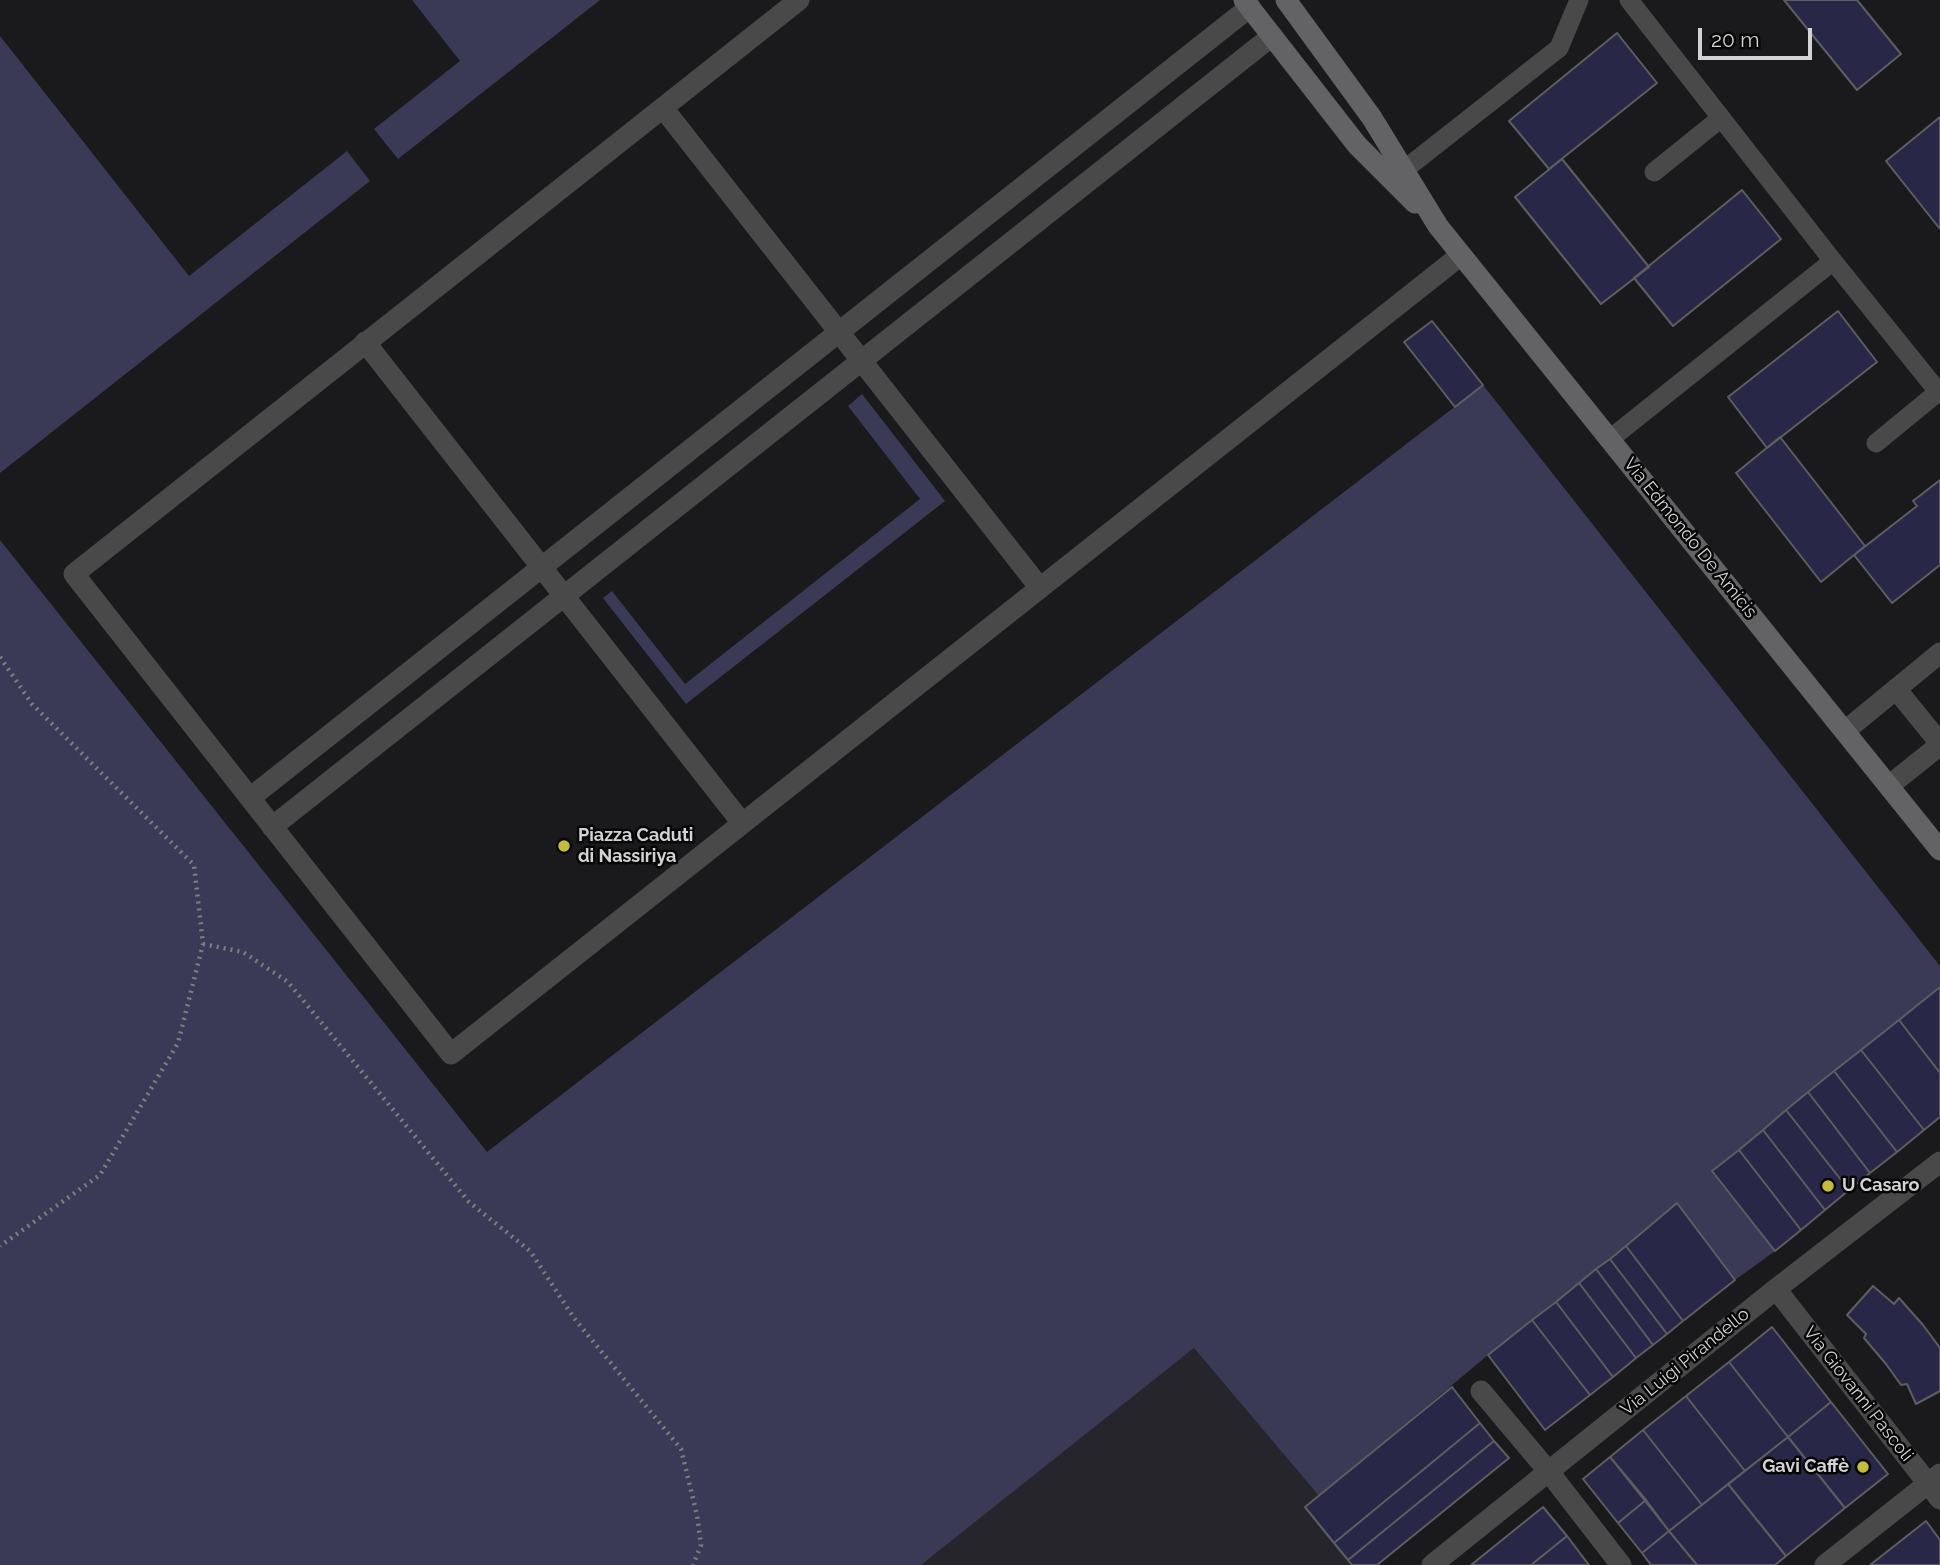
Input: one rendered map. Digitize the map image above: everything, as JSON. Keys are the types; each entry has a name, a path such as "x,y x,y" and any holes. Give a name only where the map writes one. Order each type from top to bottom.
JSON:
{"main road":[{"name":"Via Edmondo De Amicis","path":"1286,0 1373,118 1438,226"},
{"name":"Via Edmondo De Amicis","path":"1250,2 1272,36 1357,145 1438,226 1940,850"}],"street":[{"path":"799,0 74,574 451,1054 1461,255"},
{"path":"250,798 839,332 1250,2"},
{"path":"272,827 1272,36"},
{"path":"663,108 1040,588"},
{"path":"365,342 742,823"},
{"path":"1845,731 1940,653"},
{"path":"1890,785 1940,744 1896,690"},
{"name":"Via Luigi Pirandello","path":"1432,1565 1776,1289 1940,1162"},
{"name":"Via Giovanni Pascoli","path":"1776,1289 1936,1486"},
{"path":"1481,1391 1549,1472 1621,1565"},
{"path":"1825,1565 1936,1486"}],"lane":[{"path":"1404,170 1559,48 1579,0"},
{"path":"1629,0 1939,393 1876,443"},
{"path":"1654,172 1721,118"},
{"path":"1610,439 1833,261"}],"path":[{"path":"0,657 32,704 194,865 203,944 178,1043 100,1175 0,1246"},
{"path":"203,944 243,952 288,982 469,1202 530,1251 574,1318 681,1449 697,1515 701,1545 693,1565"}],"shaded area":[{"path":"412,0 600,0 398,159 374,129 460,61"},
{"path":"0,36 189,276 347,151 370,181 0,473"},
{"path":"1483,385 1940,966 1940,987 1713,1171 1775,1251 1735,1280 1677,1203 1319,1496 1194,1348 921,1565 0,1565 0,540 487,1152"},
{"path":"862,394 945,501 686,704 603,598 612,591 685,684 920,499 848,406"},
{"path":"1194,1348 1319,1496 1305,1507 1352,1565 921,1565"}],"building":[{"path":"1784,0 1857,0 1901,54 1857,90"},
{"path":"1617,33 1657,83 1549,169 1509,121"},
{"path":"1940,117 1940,229 1886,161"},
{"path":"1562,159 1649,267 1601,304 1515,197"},
{"path":"1742,190 1781,239 1673,326 1634,278"},
{"path":"1838,311 1877,362 1767,448 1728,397"},
{"path":"1432,321 1483,385 1455,407 1404,342"},
{"path":"1780,437 1865,546 1821,582 1736,473"},
{"path":"1940,480 1940,565 1892,603 1854,555 1917,506 1913,501"},
{"path":"1940,987 1940,1073 1899,1020"},
{"path":"1899,1020 1940,1073 1940,1117 1924,1130 1861,1050"},
{"path":"1861,1050 1924,1130 1897,1152 1834,1071"},
{"path":"1834,1071 1897,1152 1870,1173 1808,1092"},
{"path":"1808,1092 1870,1173 1849,1190 1786,1110"},
{"path":"1786,1110 1849,1190 1825,1210 1763,1130"},
{"path":"1763,1130 1825,1210 1801,1230 1739,1150"},
{"path":"1739,1150 1801,1230 1775,1251 1712,1171"},
{"path":"1677,1203 1735,1280 1683,1321 1626,1246"},
{"path":"1626,1246 1683,1321 1667,1334 1610,1259"},
{"path":"1610,1259 1667,1334 1653,1345 1596,1269"},
{"path":"1596,1269 1653,1345 1636,1358 1579,1283"},
{"path":"1579,1283 1636,1358 1613,1377 1556,1302"},
{"path":"1873,1286 1894,1304 1899,1298 1940,1348 1940,1391 1916,1404 1907,1384 1901,1385 1864,1338 1866,1334 1847,1315"},
{"path":"1556,1302 1613,1377 1590,1395 1532,1320"},
{"path":"1532,1320 1590,1395 1545,1430 1488,1355"},
{"path":"1772,1327 1831,1402 1788,1437 1729,1362"},
{"path":"1729,1362 1788,1437 1745,1471 1686,1396"},
{"path":"1452,1387 1480,1423 1334,1543 1305,1507"},
{"path":"1686,1396 1745,1471 1702,1505 1643,1430"},
{"path":"1831,1402 1888,1474 1845,1508 1788,1437"},
{"path":"1480,1423 1494,1441 1348,1560 1334,1543"},
{"path":"1643,1430 1702,1505 1669,1531 1610,1457"},
{"path":"1788,1437 1845,1508 1786,1556 1728,1484"},
{"path":"1494,1441 1509,1458 1377,1565 1352,1565 1348,1560"},
{"path":"1610,1457 1646,1500 1618,1523 1583,1479"},
{"path":"1728,1484 1786,1556 1775,1565 1697,1565 1669,1531"},
{"path":"1646,1500 1669,1531 1642,1553 1618,1523"},
{"path":"1543,1507 1567,1536 1531,1565 1471,1565"},
{"path":"1926,1521 1940,1540 1940,1565 1870,1565"},
{"path":"1669,1531 1697,1565 1651,1565 1642,1553"},
{"path":"1567,1536 1589,1565 1531,1565"}],"place":[{"name":"Piazza Caduti di Nassiriya","path":"564,846"},
{"name":"U Casaro","path":"1828,1186"},
{"name":"Gavi Caffè","path":"1863,1467"}]}
